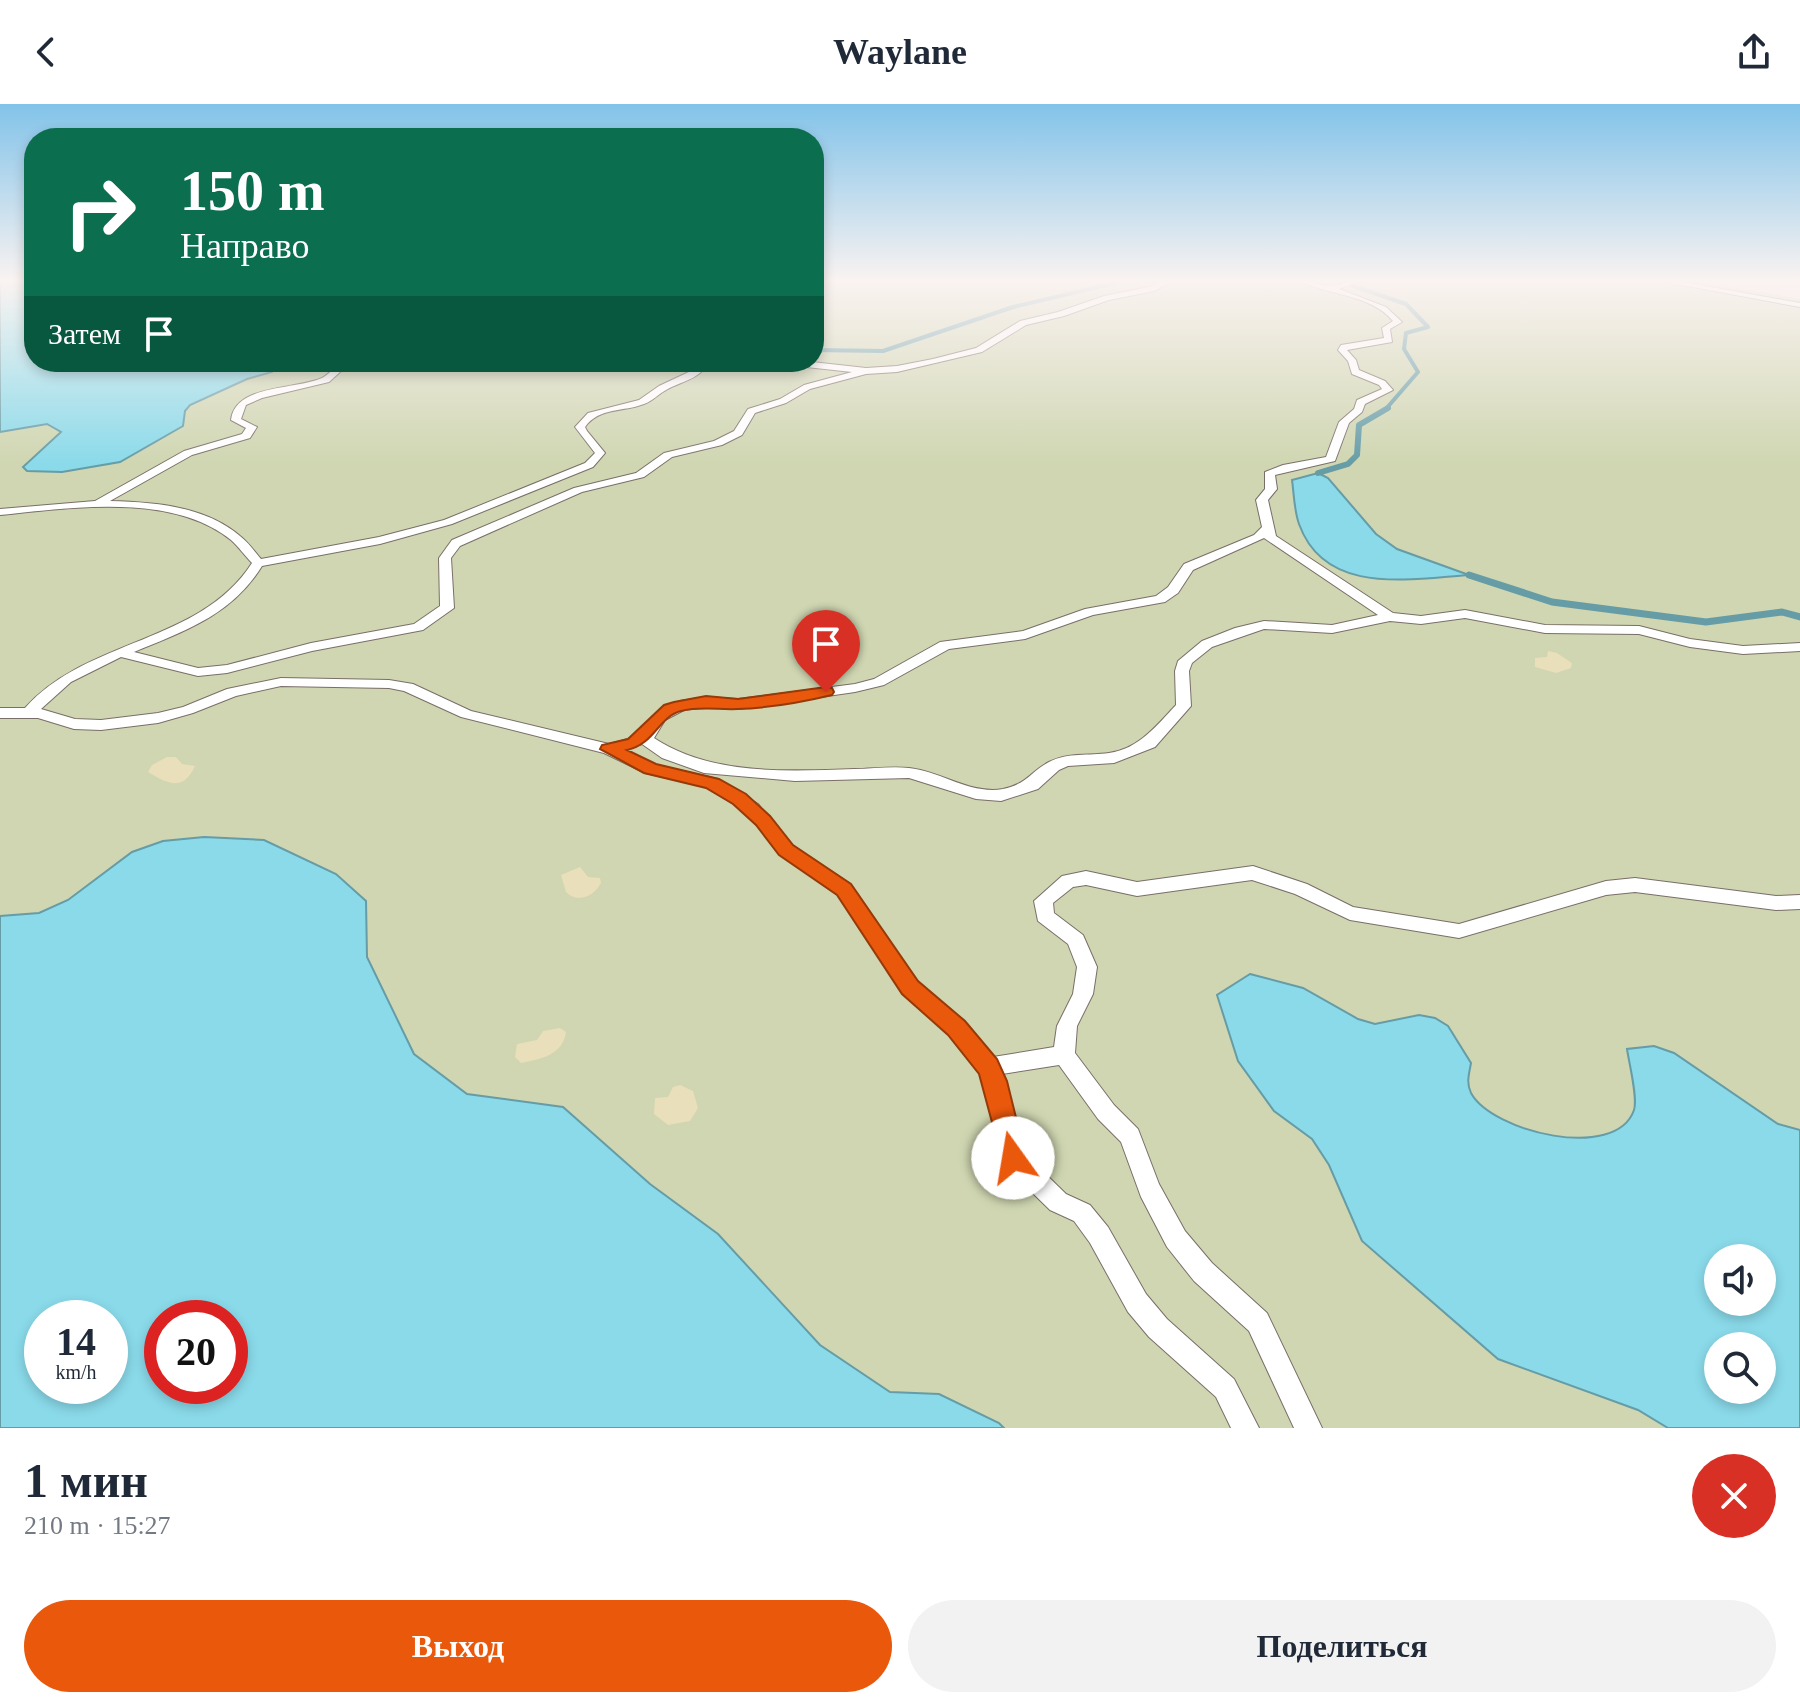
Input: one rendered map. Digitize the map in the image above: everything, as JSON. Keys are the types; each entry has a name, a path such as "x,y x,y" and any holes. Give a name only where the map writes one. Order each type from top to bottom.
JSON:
{"lane":[{"path":"119,652 198,672 227,669 371,634 397,633 418,627 447,608 445,558 456,543 578,490 640,475 668,455 718,443 738,433 751,411 783,401 807,387 866,371 915,366 979,350 992,342"},
{"path":"1378,342 1344,347 1341,352 1352,360 1355,372 1382,383 1388,390 1360,402 1359,410 1344,422 1331,459 1320,465 1283,468 1269,474 1271,489 1262,500 1270,538 1390,617"},
{"path":"824,367 866,371"},
{"path":"101,501 188,453 246,436 252,427 236,420 237,411 250,399 326,380 335,372"},
{"path":"258,563 380,540 448,522 589,465 600,453 596,444 582,433 580,427 584,420 606,409 649,400 665,386 696,372"},
{"path":"806,372 810,381 807,387"},
{"path":"0,512 101,501 184,512 236,536 258,563"},
{"path":"609,749 633,743 646,735 660,717 680,706 706,702 738,704 855,688 879,682 945,645 1025,635 1090,612 1160,599 1182,579 1188,567 1258,538 1267,528"},
{"path":"29,713 59,683 119,652 158,638 225,602 253,574 258,563"},
{"path":"646,735 647,740 668,754 704,768 795,776 909,773 976,793 1001,795 1032,785 1053,766 1066,761 1114,758 1149,743 1184,706 1182,671 1185,661 1207,644 1252,627 1332,629 1390,617 1421,620 1465,614 1545,629 1639,630 1690,643 1743,650 1800,647"},
{"path":"0,713 39,713 74,724 101,725 158,718 257,685 368,682 408,687 466,714 609,749 651,769 712,783 752,808 786,850 844,889 910,988 956,1028 988,1067 995,1081 1013,1158 1058,1202 1082,1213 1099,1235 1137,1303 1158,1328 1225,1388 1245,1428"},
{"path":"1308,1428 1258,1322 1203,1272 1176,1239 1149,1189 1130,1136 1106,1112 1064,1055 1067,1026 1083,994 1087,967 1076,940 1045,916 1043,901 1068,881 1086,878 1148,888 1253,873 1301,889 1350,913 1459,931 1606,888 1635,885 1776,903 1800,902"},
{"path":"988,1067 1064,1055"}],"green space":[{"path":"0,342 24,342 24,372 824,372 824,342 1800,342 1800,1428 0,1428"}],"sand":[{"path":"1548,651 1572,663 1571,668 1556,673 1535,667 1535,658 1547,657"},
{"path":"167,757 176,757 182,764 195,766 185,780 174,783 148,772 152,765"},
{"path":"580,867 588,877 600,878 601,883 590,895 581,898 566,892 561,875"},
{"path":"560,1028 566,1032 556,1051 521,1063 515,1057 517,1044 537,1040 543,1031"},
{"path":"680,1085 693,1091 698,1108 690,1121 668,1125 654,1114 655,1098 668,1097 673,1087"}],"water":[{"path":"0,342 24,342 24,372 272,372 247,379 190,405 185,411 183,426 120,462 62,472 27,471 23,467 61,432 47,424 0,432"},
{"path":"1318,473 1328,478 1376,534 1397,549 1469,575 1396,580 1371,578 1348,573 1328,563 1311,547 1299,524 1294,502 1292,480"},
{"path":"204,837 264,840 336,874 366,901 367,957 414,1054 467,1094 563,1107 650,1184 718,1234 820,1345 890,1392 939,1394 1004,1428 0,1428 0,916 39,913 68,900 132,852 163,841"},
{"path":"1250,974 1303,988 1358,1019 1375,1024 1419,1015 1435,1018 1448,1026 1471,1063 1468,1078 1471,1093 1483,1107 1527,1129 1580,1138 1604,1135 1623,1126 1635,1105 1627,1049 1654,1046 1674,1053 1778,1124 1800,1130 1800,1428 1668,1428 1638,1410 1498,1359 1362,1241 1329,1165 1312,1139 1274,1111 1238,1061 1217,995"}],"waterway":[{"path":"824,350 883,351 910,342"},
{"path":"1385,410 1418,372 1404,349 1405,342"},
{"path":"1318,473 1348,464 1357,455 1359,425 1385,410"},
{"path":"1472,576 1469,575 1552,602 1706,622 1782,612 1800,617"}],"route":[{"path":"826,692 738,704 706,702 680,706 670,709 651,725 646,735 633,743 609,749 651,769 712,783 739,799 752,808 786,850 844,889 910,988 956,1028 988,1067 995,1081 1013,1158"}]}
